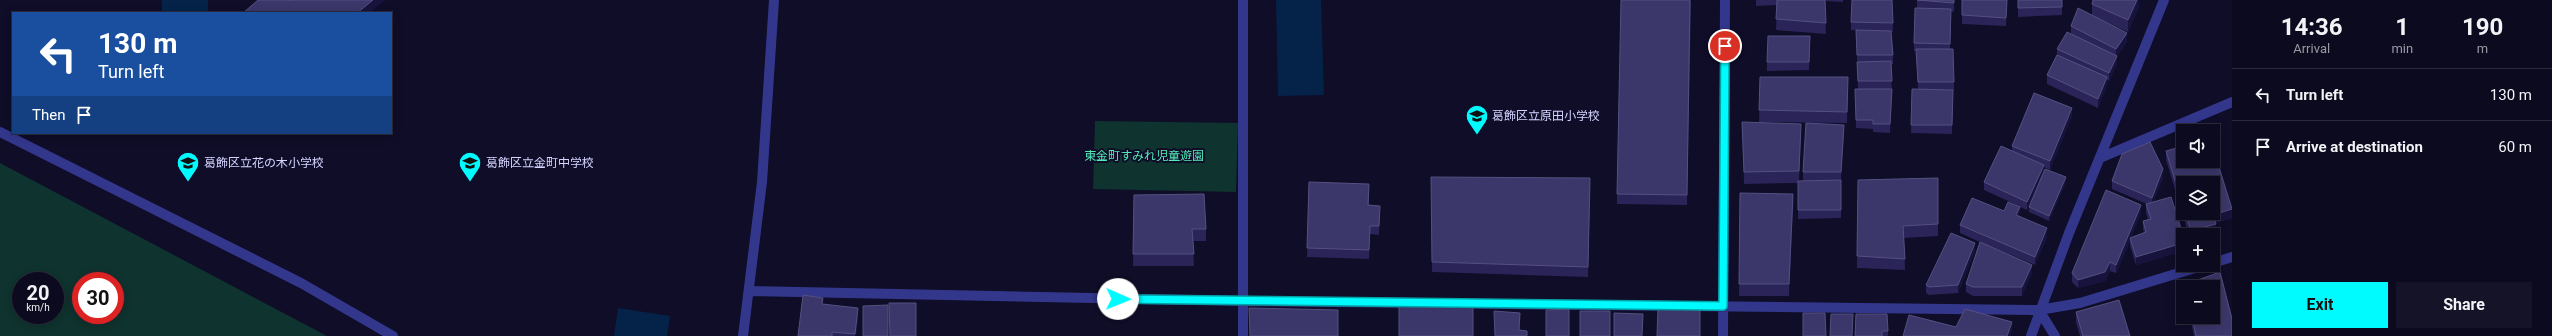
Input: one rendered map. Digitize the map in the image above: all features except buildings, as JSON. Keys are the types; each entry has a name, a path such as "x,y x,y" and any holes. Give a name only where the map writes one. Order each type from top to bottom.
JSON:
{"street":[{"path":"743,336 750,291 763,174 774,0"},
{"path":"1243,0 1243,336"},
{"path":"1723,336 1726,0"},
{"path":"2031,336 2039,310 2164,0"},
{"path":"2100,158 2232,102"},
{"path":"0,132 301,284 393,336"},
{"path":"2220,261 2232,259"},
{"path":"750,291 1244,301 2039,310 2080,303 2182,272"},
{"path":"2039,310 2055,336"}],"green space":[{"name":"東金町すみれ児童遊園","path":"1095,121 1238,123 1236,192 1093,189"},
{"path":"0,163 327,336 0,336"}],"water":[{"path":"162,0 208,0 208,12 162,12"},
{"path":"1276,0 1321,0 1324,95 1278,96"},
{"path":"618,308 670,316 667,336 614,336"}],"place":[{"name":"葛飾区立原田小学校","path":"1477,136"},
{"name":"葛飾区立花の木小学校","path":"188,182"},
{"name":"葛飾区立金町中学校","path":"470,182"}],"route":[{"path":"1118,299 1260,302 1723,306 1725,46"}]}
